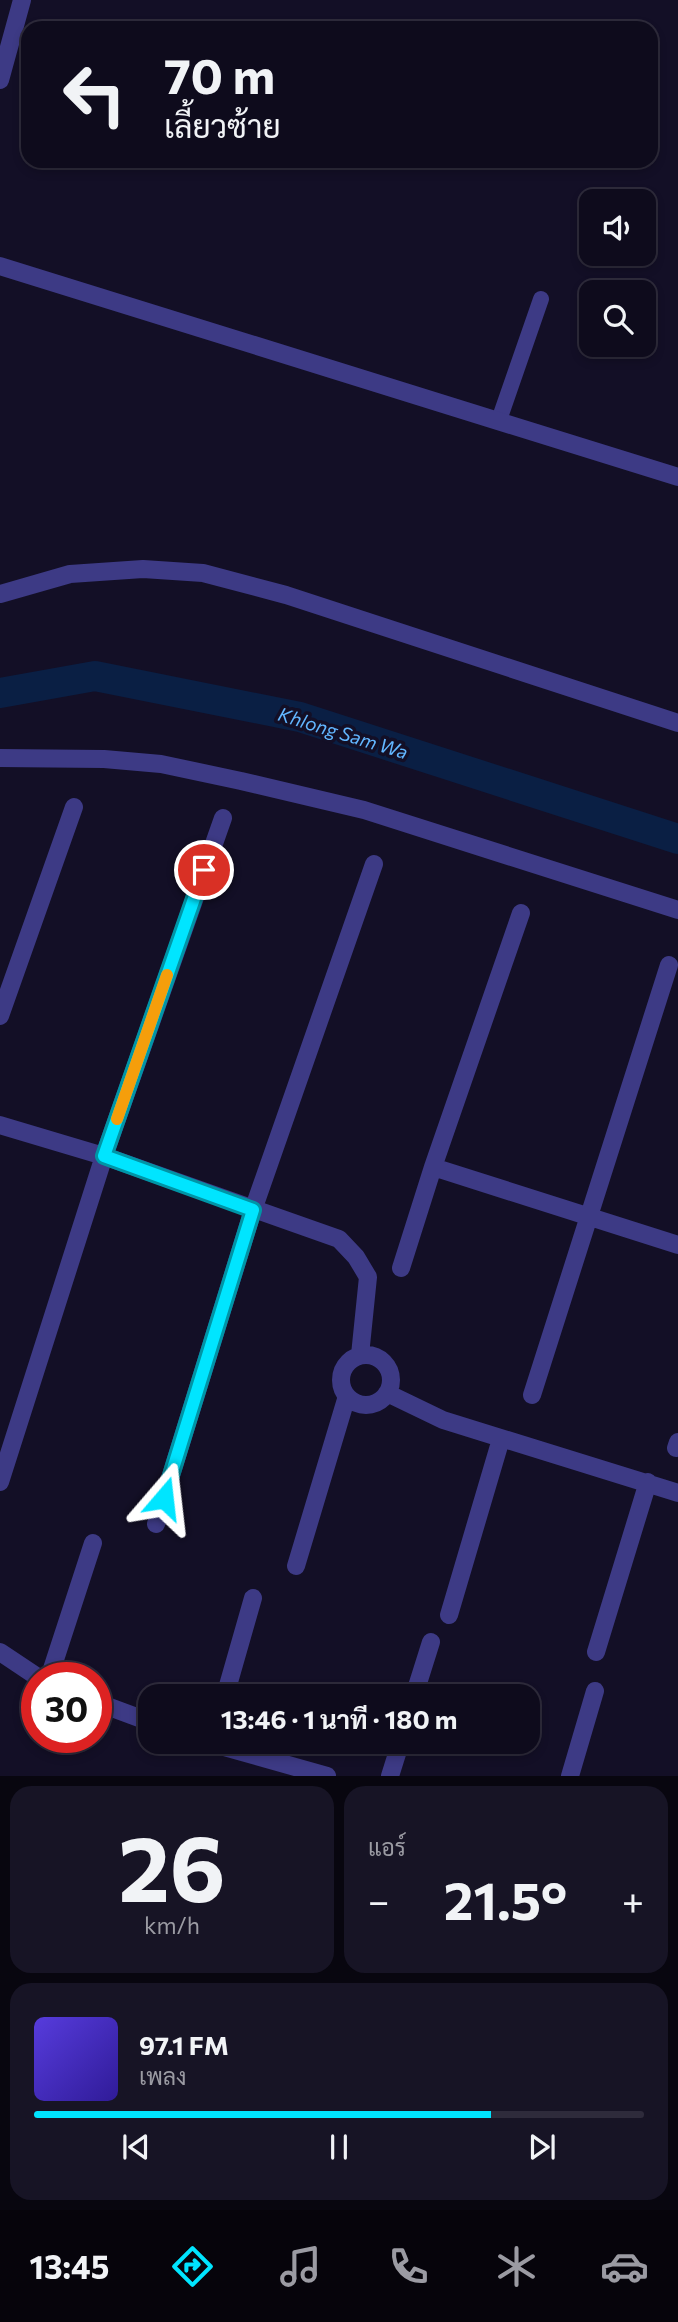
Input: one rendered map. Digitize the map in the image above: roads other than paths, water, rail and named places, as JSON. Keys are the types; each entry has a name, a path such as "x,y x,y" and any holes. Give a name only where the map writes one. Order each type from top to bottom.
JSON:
{"street":[{"path":"0,80 22,0"},
{"path":"0,266 678,477"},
{"path":"0,594 70,574 143,569 203,573 286,595 678,723"},
{"path":"0,758 104,759 161,764 241,781 364,810 678,910"},
{"path":"0,1016 74,807"},
{"path":"0,1482 104,1156 223,818"},
{"path":"156,1524 253,1210 374,864"},
{"path":"401,1268 521,913"},
{"path":"532,1395 586,1216 668,965"},
{"path":"0,1125 104,1156 339,1239 356,1257 368,1277 360,1355"},
{"path":"433,1167 678,1245"},
{"path":"360,1355 370,1355 387,1365 391,1384 379,1402 368,1405 356,1403 347,1396 341,1385 342,1372 349,1362 360,1355"},
{"path":"387,1393 443,1420 678,1493"},
{"path":"296,1566 347,1396"},
{"path":"449,1615 500,1439"},
{"path":"596,1652 648,1482"},
{"path":"54,1662 93,1543"},
{"path":"228,1684 253,1598"},
{"path":"418,1684 431,1642"},
{"path":"0,1652 21,1666"},
{"path":"570,1776 595,1691"},
{"path":"112,1708 138,1718"},
{"path":"250,1754 327,1776"},
{"path":"390,1776 397,1754"}],"lane":[{"path":"499,420 541,299"}],"waterway":[{"name":"Khlong Sam Wa","path":"0,693 95,676 300,717 678,839"}]}
